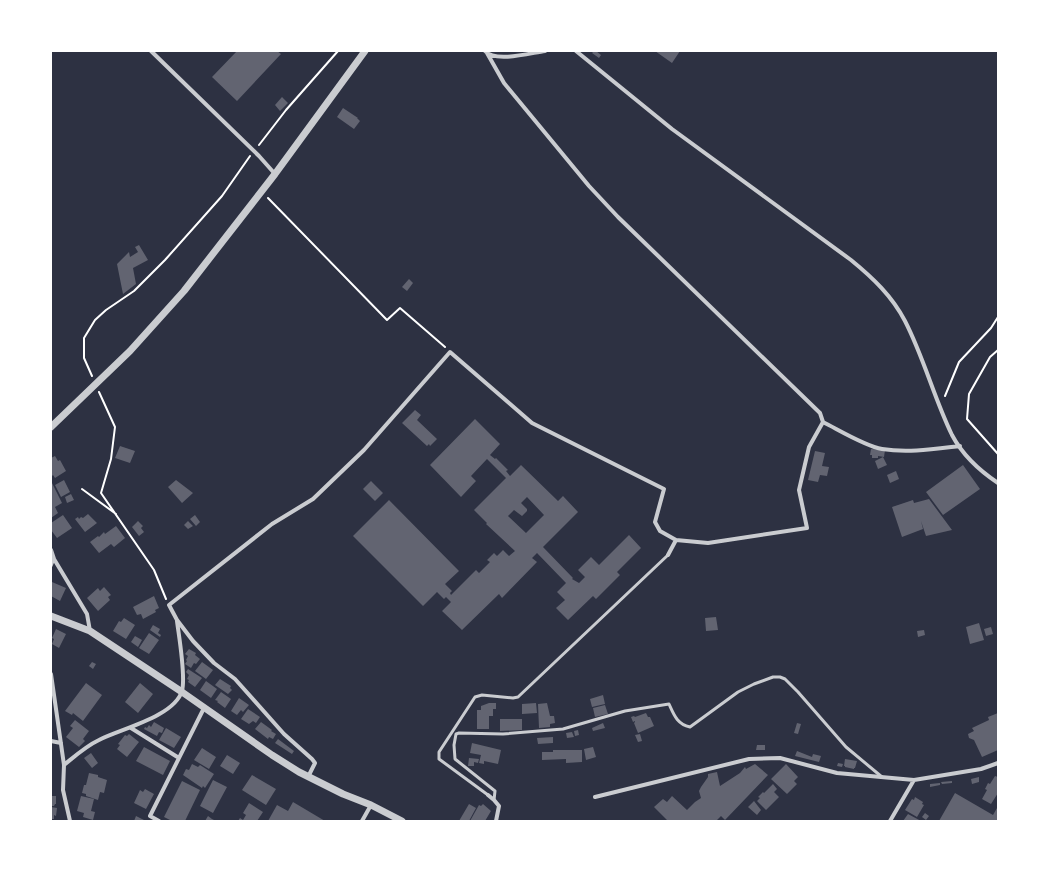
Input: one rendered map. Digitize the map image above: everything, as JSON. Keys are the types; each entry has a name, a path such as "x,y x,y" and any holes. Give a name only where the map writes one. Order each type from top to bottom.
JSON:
{"street":[{"path":"151,51 254,151 275,174"},
{"path":"51,427 130,351 184,290 275,174 365,51"},
{"path":"486,52 498,58 545,51"},
{"path":"576,51 672,129 851,260 873,278 891,298 905,321 952,436 969,459 990,478 998,483"},
{"path":"486,52 504,83 589,186 618,217 820,413 823,422 856,439 881,449 916,450 960,446"},
{"path":"308,777 315,763 312,759 284,734 235,679 214,663 193,641 168,605 272,524 313,499 364,450 450,352 532,423 664,488 655,522 660,532 676,540 708,543 807,528 798,490 809,447 823,422"},
{"path":"668,555 676,540"},
{"path":"51,550 54,559 87,614 90,631"},
{"path":"51,616 90,631 182,692 272,755 308,777 371,805 402,821"},
{"path":"64,765 99,740 131,728 156,716 174,702 182,692 183,681 177,620"},
{"path":"51,674 64,765 64,790 70,821"},
{"path":"159,821 150,816 204,708"},
{"path":"131,728 179,758"},
{"path":"51,741 61,743"},
{"path":"595,797 749,759 780,758 837,773 914,780 981,769 998,763"},
{"path":"890,821 914,780"},
{"path":"488,796 499,806 496,821"},
{"path":"362,821 371,805"}],"lane":[{"path":"488,796 439,759 439,752 475,697 482,695 513,698 518,697 668,555"},
{"path":"51,566 54,559"},
{"path":"494,800 495,791 455,759 454,745 456,734 503,734 563,728 625,711 669,704 675,717 682,725 690,727 738,692 773,677 785,679 846,747 882,777"}],"path":[{"path":"93,379 84,358 84,338 95,320 106,310 134,291 165,260 222,196 286,110 338,51"},
{"path":"261,192 387,320 400,308 450,352"},
{"path":"941,407 959,362 991,328 998,317"},
{"path":"998,350 990,357 969,394 967,418 998,454"},
{"path":"96,386 115,427 111,459 101,493 154,570 168,605"},
{"path":"82,489 117,515"}],"building":[{"path":"237,51 277,51 281,54 237,101 212,77"},
{"path":"594,51 601,55 599,58 592,53"},
{"path":"655,51 680,51 672,63"},
{"path":"282,97 288,103 280,111 275,105"},
{"path":"343,108 360,121 354,129 337,117"},
{"path":"139,245 148,260 133,268 136,284 123,294 117,264 129,252 130,257 138,252 135,247"},
{"path":"409,279 413,283 407,291 402,287"},
{"path":"415,410 421,415 417,420 437,439 430,446 429,444 427,446 402,423"},
{"path":"475,419 500,444 490,455 495,459 496,458 508,470 506,471 510,476 521,465 558,501 563,496 578,512 543,547 573,578 572,579 579,583 585,577 578,570 591,557 599,565 629,535 641,548 617,572 620,575 596,599 593,596 568,620 556,608 565,600 557,592 566,583 537,553 532,558 537,562 502,598 499,594 462,630 442,611 451,602 446,597 444,599 437,592 423,606 353,536 389,500 459,571 445,584 452,591 450,593 451,595 476,570 479,573 490,562 487,560 494,553 497,556 503,550 509,556 515,551 486,524 487,523 474,510 506,478 487,459 471,476 476,481 461,497 430,465","holes":["527,497 544,515 526,533 508,516 514,510 522,516 527,509 521,503"]},
{"path":"120,446 135,451 130,463 115,458"},
{"path":"871,449 885,450 884,457 878,456 878,458 872,458 872,455 870,455"},
{"path":"815,451 825,453 822,466 829,467 827,476 820,475 818,482 808,480"},
{"path":"55,456 58,461 60,460 66,471 55,478 53,475 51,477 51,458"},
{"path":"883,457 887,465 878,469 875,461"},
{"path":"963,465 980,489 943,515 926,492"},
{"path":"896,471 899,479 890,483 887,475"},
{"path":"64,480 70,492 61,497 55,485"},
{"path":"176,480 193,493 182,503 168,487"},
{"path":"51,481 62,503 55,507 58,513 51,518"},
{"path":"371,481 383,493 375,501 363,489"},
{"path":"71,494 74,500 67,503 65,497"},
{"path":"929,499 952,530 926,536 921,521 923,529 902,537 892,507 913,500 914,503"},
{"path":"88,514 97,523 85,532 75,519 78,517 79,519 81,517 83,518"},
{"path":"63,515 72,528 57,538 51,530 51,523"},
{"path":"195,515 200,522 196,526 190,519"},
{"path":"138,521 143,526 141,528 144,532 139,536 132,527"},
{"path":"188,521 193,526 188,529 184,525"},
{"path":"116,526 125,538 114,547 111,544 99,553 90,542"},
{"path":"52,582 66,588 60,601 51,596"},
{"path":"104,587 111,595 108,597 110,600 98,611 87,598 98,588 100,591"},
{"path":"154,596 159,608 155,610 156,612 143,619 141,614 137,615 133,607"},
{"path":"716,617 718,630 706,631 705,618"},
{"path":"124,618 135,625 126,639 113,631 119,621 121,622"},
{"path":"979,623 984,640 970,644 966,627"},
{"path":"153,625 160,629 158,633 161,635 160,637 150,630"},
{"path":"991,627 993,634 986,636 984,629"},
{"path":"56,629 66,634 59,648 52,644 54,639 52,638"},
{"path":"924,630 925,635 918,637 917,631"},
{"path":"149,633 159,640 149,654 139,648"},
{"path":"135,636 142,640 138,647 131,642"},
{"path":"189,649 196,653 195,655 200,659 196,664 194,663 191,668 185,664 188,656 185,654"},
{"path":"92,662 96,664 93,669 89,666"},
{"path":"202,662 213,670 206,679 195,671"},
{"path":"188,669 202,678 195,687 188,682 189,680 187,679 189,675 186,672"},
{"path":"220,679 231,686 230,688 232,690 228,694 215,685"},
{"path":"206,681 217,689 211,698 200,690"},
{"path":"86,683 102,695 83,721 73,713 72,715 65,711"},
{"path":"140,683 153,694 138,713 125,702"},
{"path":"221,692 231,699 225,708 215,700"},
{"path":"603,695 605,704 592,707 590,699"},
{"path":"239,698 249,705 243,712 241,710 237,715 231,711"},
{"path":"489,703 496,703 496,709 493,709 493,716 489,716 489,729 477,729 477,710 481,710 481,706"},
{"path":"536,703 537,713 522,714 522,704"},
{"path":"547,703 550,716 554,716 555,723 550,724 550,727 539,728 538,704"},
{"path":"605,705 608,714 595,717 593,708"},
{"path":"248,709 260,717 256,723 253,721 249,724 241,719"},
{"path":"646,713 648,717 650,717 654,726 638,733 634,723 635,721 633,722 631,717"},
{"path":"998,713 998,750 982,757 974,740 969,738 968,734 974,731 972,728 989,720 988,717"},
{"path":"500,719 522,719 522,730 500,731"},
{"path":"75,720 89,731 83,739 85,741 79,747 66,737 73,728 70,726"},
{"path":"154,722 164,728 162,733 159,732 157,736 144,729 149,725 151,727"},
{"path":"261,722 276,734 273,739 269,737 268,739 255,729"},
{"path":"603,723 605,728 593,731 592,728"},
{"path":"797,723 801,724 798,734 794,733"},
{"path":"166,728 181,737 174,748 159,740"},
{"path":"578,730 579,735 575,736 574,731"},
{"path":"572,732 574,737 567,738 566,733"},
{"path":"129,734 139,742 127,757 117,749 120,745 118,744 125,735 127,736"},
{"path":"640,734 642,741 638,742 635,735"},
{"path":"553,737 553,743 538,744 537,738"},
{"path":"278,739 294,751 292,754 275,743"},
{"path":"472,743 501,750 498,764 484,761 484,764 479,763 481,755 470,753"},
{"path":"757,745 765,745 765,750 756,750"},
{"path":"144,747 170,761 163,775 136,761"},
{"path":"593,747 596,757 586,760 584,749"},
{"path":"202,748 216,757 209,769 194,760"},
{"path":"553,750 582,750 582,762 566,763 566,759 542,760 542,752 553,752"},
{"path":"797,751 812,757 813,754 821,756 819,762 795,756"},
{"path":"91,753 98,763 92,768 84,758"},
{"path":"227,755 240,763 233,774 220,766"},
{"path":"469,758 479,759 478,763 474,762 474,766 468,766"},
{"path":"845,759 857,761 854,769 844,766"},
{"path":"838,763 843,764 842,767 837,766"},
{"path":"192,764 198,767 200,765 214,774 205,788 203,786 202,788 183,775 186,769 189,770"},
{"path":"755,764 768,775 725,820 721,816 716,821 668,821 654,807 663,799 667,802 672,796 687,810 701,798 699,791 708,777 708,774 717,772 720,786 740,773 745,767 746,769"},
{"path":"786,764 798,777 794,781 797,784 787,794 771,779"},
{"path":"89,773 98,775 98,777 107,780 104,793 100,792 98,800 82,793"},
{"path":"252,775 276,789 266,805 242,790"},
{"path":"995,776 998,777 998,793 991,804 982,799 987,790 985,789 988,783 990,784"},
{"path":"979,777 979,782 972,784 971,779"},
{"path":"213,780 227,787 213,813 200,806"},
{"path":"182,781 200,790 185,821 172,821 164,817"},
{"path":"952,781 952,783 942,784 941,782"},
{"path":"940,783 940,785 930,787 930,784"},
{"path":"773,784 777,789 774,792 779,797 766,810 757,801 760,798 758,797"},
{"path":"145,789 154,794 146,809 134,803 140,790 143,792"},
{"path":"955,793 993,815 997,808 998,821 939,821"},
{"path":"51,796 56,796 56,804 54,806 51,806"},
{"path":"81,796 94,799 91,811 95,812 93,820 83,817 84,813 77,811"},
{"path":"915,797 923,802 922,804 924,805 917,817 905,810"},
{"path":"754,801 761,810 757,815 748,807"},
{"path":"293,802 325,821 268,821 277,805 288,811"},
{"path":"249,803 263,812 257,821 238,821 240,818 243,820 246,815 243,813"},
{"path":"469,804 476,808 469,821 459,821"},
{"path":"483,804 491,811 485,821 470,821 479,805 481,806"},
{"path":"51,807 57,808 54,819 51,819"},
{"path":"925,813 929,816 926,820 922,817"},
{"path":"908,814 921,821 903,821"},
{"path":"136,816 146,821 134,821"},
{"path":"208,816 212,819 216,821 205,821"}]}
